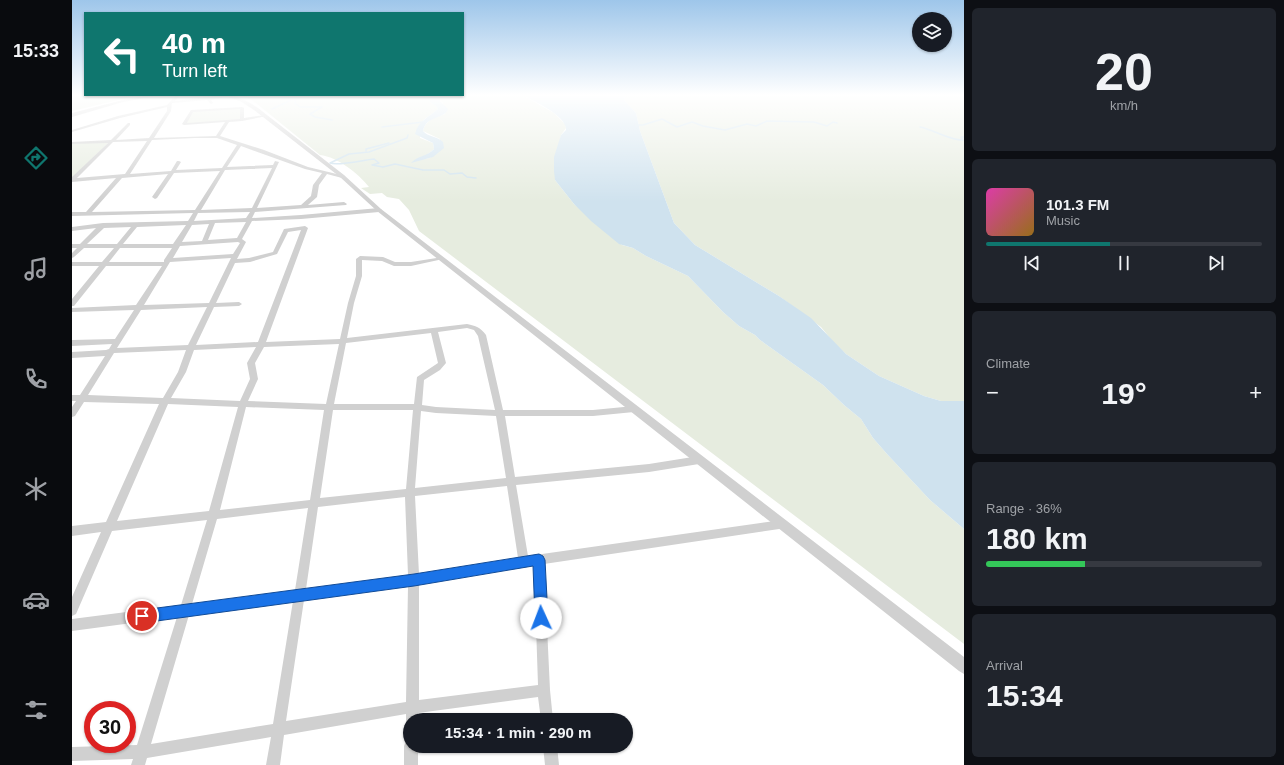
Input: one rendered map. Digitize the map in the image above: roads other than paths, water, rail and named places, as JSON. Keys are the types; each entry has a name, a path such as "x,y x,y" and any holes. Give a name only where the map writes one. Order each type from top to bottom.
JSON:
{"street":[{"path":"86,141 89,134 87,131"},
{"path":"72,180 122,131"},
{"path":"127,175 156,131"},
{"path":"217,138 222,131"},
{"path":"284,131 342,176 379,210 964,666"},
{"path":"72,143 86,141 151,139 198,132 240,144 307,168 342,176"},
{"path":"72,414 167,262 196,211 240,144"},
{"path":"239,240 250,219 248,219 260,199 274,166 280,158"},
{"path":"156,197 179,162"},
{"path":"72,180 274,166"},
{"path":"305,228 302,225 302,207 314,197 316,185 325,173"},
{"path":"87,214 120,177"},
{"path":"72,214 253,210 344,204"},
{"path":"72,229 102,226 301,217 379,210"},
{"path":"72,256 112,214"},
{"path":"204,243 214,222"},
{"path":"72,304 135,225"},
{"path":"72,264 167,262 234,258 250,260 275,253 286,230 305,228"},
{"path":"138,765 213,516 243,404 254,379 251,363 261,345 305,228"},
{"path":"72,246 176,245 239,240"},
{"path":"72,610 165,401 182,372 191,347 243,242 239,240"},
{"path":"273,765 329,407 351,303 359,276 360,257 383,259 394,264 411,264 441,258"},
{"path":"246,268 250,260"},
{"path":"72,310 139,306 238,304"},
{"path":"72,355 107,353 111,351 344,341 467,326 476,328 482,335 500,413 524,562"},
{"path":"412,713 414,580 410,492 416,407 420,379 423,375 438,368 442,363 434,330"},
{"path":"72,343 118,341"},
{"path":"72,398 329,407 416,407 436,410 500,413 594,413 634,409"},
{"path":"72,531 213,516 410,492 649,468 699,460"},
{"path":"72,625 414,580 524,562 782,525"},
{"path":"539,560 544,690 546,713"},
{"path":"418,713 544,690"},
{"path":"72,754 142,752 278,728 403,715"},
{"path":"411,753 411,765"},
{"path":"551,753 552,765"}],"water":[{"path":"416,131 423,131 441,140 444,148 433,157 411,163 434,149 433,143 415,134"},
{"path":"565,131 640,131 674,223 695,245 779,296 811,318 846,354 879,376 924,396 941,401 964,401 964,529 930,500 873,438 861,419 823,385 755,335 739,326 723,312 688,276 646,256 633,248 619,244 591,221 574,204 555,180 554,157 561,135"}],"waterway":[{"path":"933,131 957,140 963,140 961,137 964,137"},
{"path":"408,135 407,138 369,152 349,154 330,163 334,164 374,159 379,163 372,165 383,167 395,164 423,170 444,170 450,174 462,173 467,177 476,178"},
{"path":"366,151 366,149 389,143"}]}
